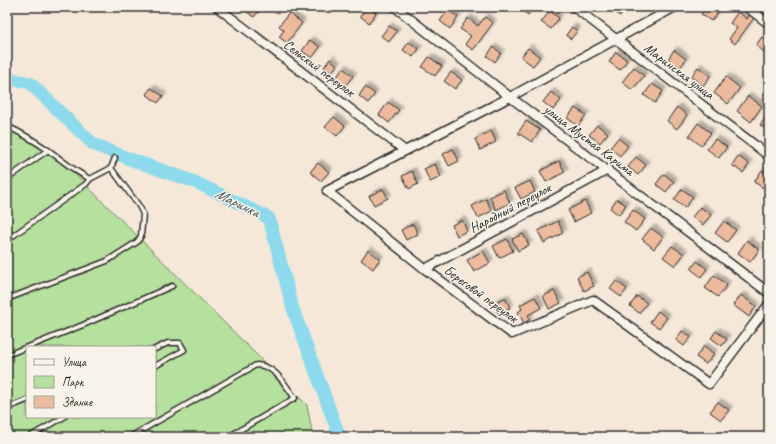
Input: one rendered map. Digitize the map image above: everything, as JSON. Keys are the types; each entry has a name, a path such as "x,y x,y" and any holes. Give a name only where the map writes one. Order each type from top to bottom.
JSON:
{"street":[{"name":"Сельский переулок","path":"217,7 404,150"},
{"name":"улица Мустая Карима","path":"394,7 510,97 769,293"},
{"name":"Маринская улица","path":"574,7 769,156"},
{"path":"404,150 510,97 675,7"},
{"path":"747,7 769,24"},
{"name":"Береговой переулок","path":"404,150 327,192 424,268 512,334 593,300 709,384 769,304"},
{"name":"Народный переулок","path":"424,268 608,170"}],"lane":[{"path":"7,126 27,136 77,172 90,179"},
{"path":"7,179 48,150"},
{"path":"7,240 86,184 90,179 111,168 115,158"},
{"path":"7,299 107,261 137,242 141,236 143,214 139,206 111,168"},
{"path":"30,346 83,325 172,286"},
{"path":"156,349 168,343 180,343 184,350 156,365"},
{"path":"7,355 26,347"},
{"path":"130,437 256,365 267,367 277,375 295,398 228,437"},
{"path":"7,408 26,400"},
{"path":"29,437 62,418"}],"green space":[{"path":"7,127 48,147 307,405 313,437 7,437"}],"building":[{"path":"240,7 262,7 254,17"},
{"path":"367,7 376,13 369,23 360,16"},
{"path":"518,7 533,7 528,15"},
{"path":"608,7 627,7 620,16"},
{"path":"706,7 716,7 720,10 711,21 701,14"},
{"path":"448,10 458,17 450,29 440,21"},
{"path":"550,11 559,18 551,29 541,22"},
{"path":"738,12 747,19 750,15 754,18 735,44 729,39 737,28 730,23"},
{"path":"289,13 302,23 287,43 279,37 284,30 279,26"},
{"path":"485,17 493,23 473,50 465,44 471,36 460,29 468,18 478,26"},
{"path":"389,26 397,31 389,42 381,36"},
{"path":"572,27 577,31 571,39 566,35"},
{"path":"762,37 769,42 769,48 765,53 756,45"},
{"path":"310,40 320,47 312,58 302,51"},
{"path":"409,42 419,49 413,57 403,50"},
{"path":"493,47 501,53 495,62 487,56"},
{"path":"528,48 540,57 533,66 521,57"},
{"path":"674,50 686,59 680,68 668,59"},
{"path":"616,52 627,60 620,70 609,62"},
{"path":"429,57 442,66 435,76 422,67"},
{"path":"330,59 337,65 331,73 324,67"},
{"path":"634,67 644,76 632,90 622,82"},
{"path":"698,67 710,76 703,86 691,77"},
{"path":"343,68 353,76 346,85 336,78"},
{"path":"451,72 462,80 455,89 444,81"},
{"path":"726,77 740,88 728,104 714,93"},
{"path":"652,84 663,91 655,103 644,95"},
{"path":"365,87 375,94 368,103 359,96"},
{"path":"151,88 163,96 158,103 146,94"},
{"path":"551,92 561,100 553,110 543,102"},
{"path":"748,96 762,106 751,122 737,111"},
{"path":"388,102 399,110 389,123 379,115"},
{"path":"677,107 687,115 677,129 667,121"},
{"path":"575,108 586,115 578,126 567,118"},
{"path":"769,113 769,131 760,125"},
{"path":"334,117 345,126 337,136 325,127"},
{"path":"526,121 540,130 532,142 518,133"},
{"path":"698,123 711,133 701,146 689,136"},
{"path":"597,125 608,133 600,143 589,135"},
{"path":"491,131 496,142 480,150 475,139"},
{"path":"618,138 628,146 620,156 610,148"},
{"path":"715,139 727,147 719,158 707,149"},
{"path":"453,149 459,161 449,166 443,154"},
{"path":"738,156 749,164 743,173 732,165"},
{"path":"636,157 646,165 638,175 628,167"},
{"path":"559,161 565,172 546,182 540,171"},
{"path":"318,163 329,172 321,181 310,172"},
{"path":"435,164 441,177 430,182 424,169"},
{"path":"762,170 769,175 769,184 765,189 754,182"},
{"path":"412,171 418,184 409,189 402,176"},
{"path":"664,174 674,182 666,192 656,184"},
{"path":"530,181 535,192 521,199 515,188"},
{"path":"383,189 388,198 374,205 369,196"},
{"path":"682,189 693,197 685,208 674,200"},
{"path":"504,190 510,203 496,210 490,197"},
{"path":"486,199 492,211 478,218 472,206"},
{"path":"617,199 626,205 619,215 610,208"},
{"path":"585,201 591,213 574,222 568,210"},
{"path":"700,207 711,215 703,225 692,217"},
{"path":"633,210 645,219 636,231 624,222"},
{"path":"462,220 467,231 457,236 452,225"},
{"path":"558,221 563,233 544,243 538,231"},
{"path":"724,221 736,230 727,242 715,233"},
{"path":"413,224 418,234 406,240 401,230"},
{"path":"651,228 663,237 654,249 642,239"},
{"path":"523,234 529,245 518,251 512,239"},
{"path":"507,239 513,251 499,258 493,246"},
{"path":"747,240 759,250 750,262 738,253"},
{"path":"672,246 684,254 675,266 663,257"},
{"path":"368,250 380,259 373,269 361,260"},
{"path":"483,251 490,263 474,272 467,260"},
{"path":"697,261 707,269 701,277 691,269"},
{"path":"587,272 594,286 584,291 577,277"},
{"path":"714,275 727,285 718,297 705,288"},
{"path":"616,281 627,289 621,297 610,289"},
{"path":"554,291 561,303 549,309 543,296"},
{"path":"741,295 756,306 749,317 733,305"},
{"path":"637,296 647,303 639,313 630,306"},
{"path":"535,297 541,308 528,315 530,319 524,323 518,312 522,309 520,305"},
{"path":"505,298 510,308 498,313 493,303"},
{"path":"658,311 667,318 659,328 650,322"},
{"path":"682,331 691,337 684,346 676,340"},
{"path":"716,331 727,339 722,346 711,338"},
{"path":"704,346 714,354 706,364 696,357"},
{"path":"718,402 729,410 721,420 710,412"}],"waterway":[{"name":"Маринка","path":"7,78 30,83 93,144 127,158 195,182 269,218 293,309 339,435 342,437"}]}
